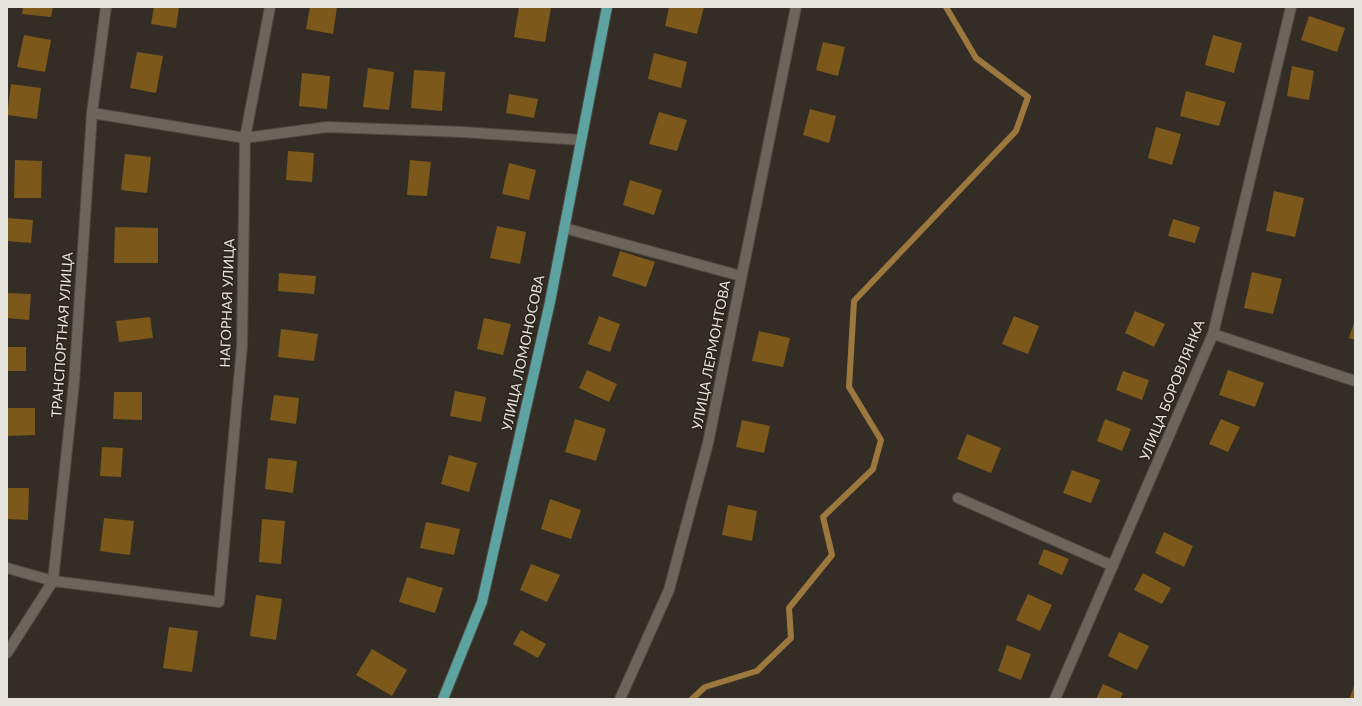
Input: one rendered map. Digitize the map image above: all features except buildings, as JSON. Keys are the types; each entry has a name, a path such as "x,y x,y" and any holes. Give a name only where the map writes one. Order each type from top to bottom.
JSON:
{"main road":[{"name":"УЛИЦА ЛОМОНОСОВА","path":"443,699 482,602 550,302 607,7"}],"street":[{"name":"ТРАНСПОРТНАЯ УЛИЦА","path":"7,653 53,581 74,383 92,114 106,7"},
{"name":"НАГОРНАЯ УЛИЦА","path":"53,581 218,602 242,346 245,138 270,7"},
{"name":"УЛИЦА ЛЕРМОНТОВА","path":"620,699 669,590 708,443 796,7"},
{"name":"УЛИЦА БОРОВЛЯНКА","path":"1055,699 1213,334 1291,7"},
{"path":"92,114 245,138 327,127 463,132 581,140"},
{"path":"564,228 741,276"},
{"path":"1213,334 1355,381"},
{"path":"958,498 1113,566"},
{"path":"7,568 53,581"}],"waterway":[{"path":"692,699 705,687 757,671 791,638 789,608 832,555 823,517 873,469 881,440 849,387 854,301 1016,131 1028,97 976,58 946,7"}]}
